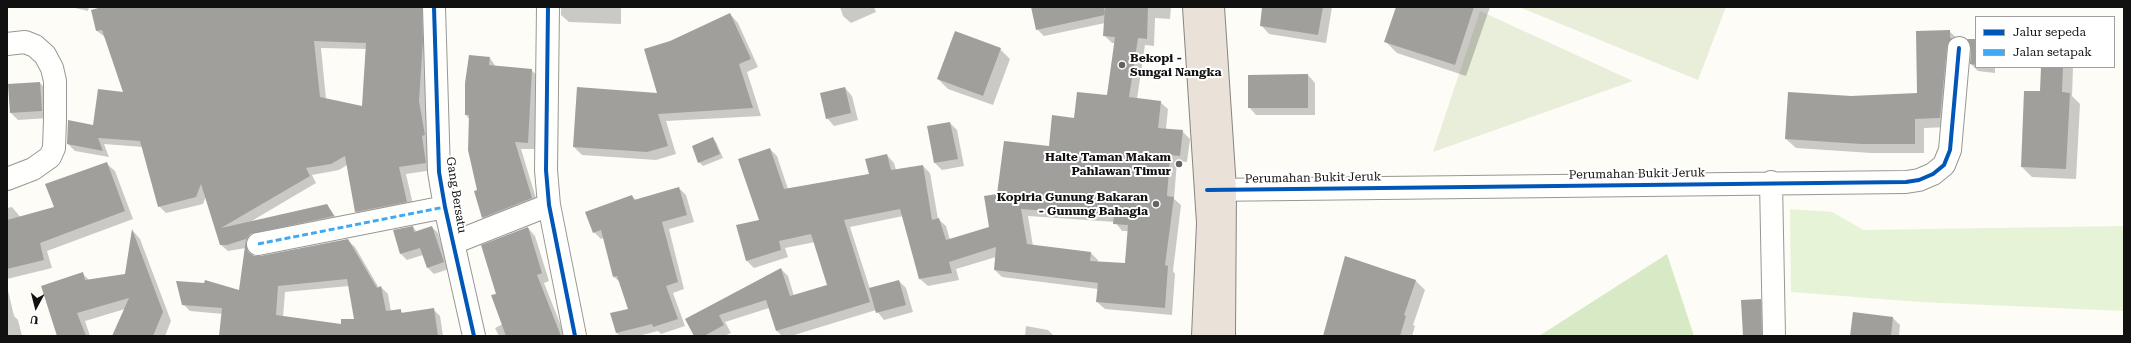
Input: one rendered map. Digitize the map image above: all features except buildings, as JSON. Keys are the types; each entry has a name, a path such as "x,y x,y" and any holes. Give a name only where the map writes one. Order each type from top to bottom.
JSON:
{"highway":[{"path":"1194,7 1216,189 1208,223 1203,336"},
{"path":"1213,7 1216,189 1224,336"}],"street":[{"name":"Gang Bersatu","path":"434,7 439,172 445,207 474,336"},
{"path":"548,7 546,170 549,205 575,336"},
{"path":"7,44 24,42 35,46 45,54 52,68 55,81 54,148 50,157 43,164 7,179"},
{"name":"Perumahan Bukit Jeruk","path":"1216,189 1771,182 1906,182 1933,174 1944,165 1950,150 1959,48"},
{"path":"1771,182 1774,336"},
{"path":"453,243 549,205"},
{"path":"258,244 445,207"}],"green space":[{"path":"1519,7 1726,7 1698,80"},
{"path":"1480,11 1633,81 1433,152"},
{"path":"1790,209 1832,212 1864,230 2124,226 2124,311 1920,302 1791,292"},
{"path":"1667,254 1694,336 1539,336"}],"marked path":[{"path":"258,244 445,207"}],"cycle path":[{"path":"434,7 439,172 445,207 474,336"},
{"path":"548,7 546,170 549,205 575,336"},
{"path":"1207,190 1906,182 1919,180 1933,174 1944,165 1950,150 1959,48"}],"place":[{"name":"Bekopi - Sungai Nangka","path":"1122,65"},
{"name":"Halte Taman Makam Pahlawan Timur","path":"1179,164"},
{"name":"Kopiria Gunung Bakaran - Gunung Bahagia","path":"1156,204"}]}
